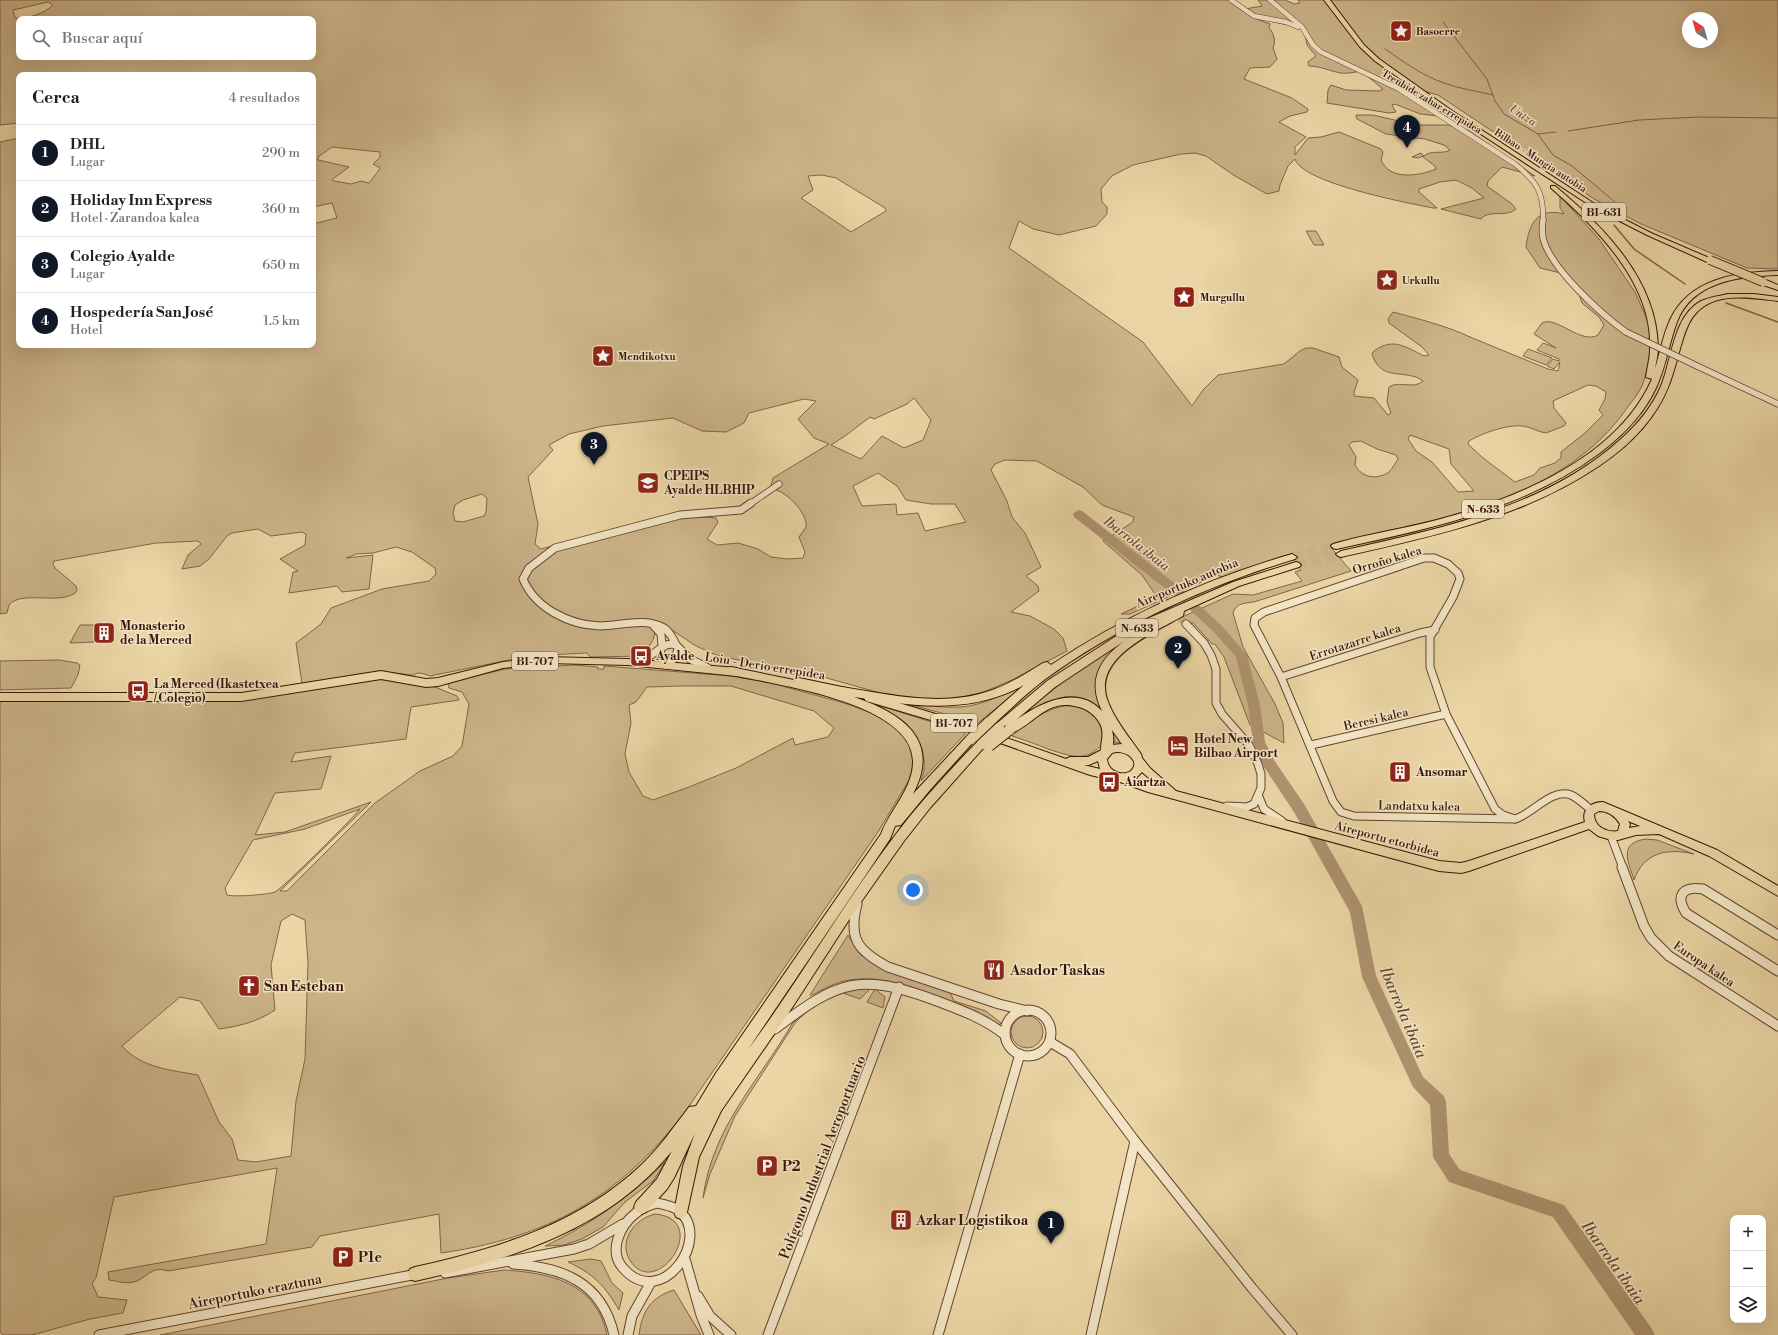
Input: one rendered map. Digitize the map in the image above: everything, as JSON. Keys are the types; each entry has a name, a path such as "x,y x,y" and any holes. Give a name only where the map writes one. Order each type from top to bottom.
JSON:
{"highway":[{"path":"1322,0 1344,23"},
{"name":"Bilbao - Mungia autobia","path":"1327,0 1362,46 1382,64 1505,149 1596,207 1648,234 1764,280 1778,288"},
{"name":"Bilbao - Mungia autobia","path":"1332,0 1370,44 1398,70 1573,188 1645,228 1712,259"},
{"path":"1505,149 1563,195 1599,230 1627,266 1647,302 1655,334 1652,368 1642,396 1614,437"},
{"name":"N-633","path":"1778,273 1738,276 1720,281 1695,294 1687,300 1677,314 1664,357 1648,397 1619,434 1577,465 1555,479 1511,499 1477,511 1339,550 1404,540 1486,517 1545,494 1594,465 1621,446 1634,433 1653,408 1666,382 1682,330 1693,311 1711,300 1730,296 1752,296 1778,300"},
{"name":"Bilbao - Mungia autobia","path":"1764,280 1778,283"},
{"name":"N-633","path":"1594,465 1634,426 1648,406 1656,392 1665,363 1664,357"},
{"name":"Aireportuko autobia","path":"886,836 926,787 970,740 1040,678 1106,635 1142,615 1220,581 1294,561 1236,584 1138,627 1051,684 1004,729"},
{"path":"1138,760 1107,710 1102,698 1099,688 1106,663 1135,639 1236,584"},
{"path":"841,691 923,703 943,704 976,699 1007,689 1086,641 1142,615"},
{"path":"641,1207 662,1184 685,1137 721,1078 886,836 889,824 914,781 918,769 916,746 908,733 897,723 868,707 812,690 731,671"},
{"path":"681,1212 688,1171 700,1137 722,1099 767,1035 859,896 897,842 933,795 1004,729 1036,711 1051,704 1063,701 1074,702 1092,708 1100,715 1107,725 1109,744 1105,754"},
{"path":"416,1274 527,1244 566,1226 594,1210 643,1172 721,1078"}],"main road":[{"name":"Loiu - Derio errepidea","path":"0,697 241,697 382,675 426,683 438,682 523,662 546,660 635,662 731,671 841,691 913,710 1064,761"},
{"name":"BI-707","path":"1064,761 1088,761 1105,754 1114,748 1125,749 1174,794"},
{"name":"BI-707","path":"1105,754 1102,764 1104,768 1119,778"},
{"path":"1119,778 1135,774 1139,766 1138,760"},
{"name":"BI-707","path":"1064,761 1090,771 1174,794"},
{"name":"Aireportu etorbidea","path":"1174,794 1418,862 1461,868 1487,861 1591,824"},
{"path":"1667,832 1638,830 1611,836 1598,831 1591,824 1588,816 1591,810 1601,806 1614,810 1667,832 1713,853 1778,891"},
{"path":"1614,810 1621,816 1625,824 1623,833"}],"street":[{"path":"1231,0 1254,16 1293,24 1306,30"},
{"name":"Trenbide zahar errepidea","path":"1270,0 1306,30 1313,45 1321,52 1397,88 1483,143 1528,176 1539,188 1544,201 1543,239 1550,255 1600,311 1613,323 1626,332 1778,404"},
{"path":"654,626 661,634 662,656 666,665 675,658 677,647 674,638 666,629 654,626 631,622 600,626 569,619 540,604 529,594 523,579 529,568 555,548 680,515 732,512 741,510 779,484"},
{"name":"Orroño kalea","path":"1281,677 1254,626 1256,618 1259,615 1424,558 1434,558 1448,564 1458,573 1460,579 1453,597 1430,637 1430,667 1446,714 1495,808 1503,815 1515,819"},
{"path":"1186,624 1204,643 1212,655 1216,669 1216,702 1222,714 1249,745 1258,764 1261,774 1259,797 1261,806 1266,813 1296,828"},
{"name":"Errotazarre kalea","path":"1281,677 1420,633 1435,630"},
{"path":"635,662 652,655 667,644 677,647 695,662 710,669"},
{"path":"1281,677 1311,745"},
{"name":"Beresi kalea","path":"1311,745 1446,714"},
{"name":"Landatxu kalea","path":"1311,745 1335,806 1347,816 1515,819"},
{"path":"1515,819 1529,814 1557,794 1570,795 1591,810"},
{"path":"1217,805 1247,807 1254,804 1259,797"},
{"name":"Europa kalea","path":"1611,836 1644,926 1651,938 1676,961 1778,1026"},
{"path":"1778,935 1703,889 1692,887 1684,891 1680,897 1681,904 1686,913 1778,971"},
{"path":"859,896 852,919 853,933 858,946 864,954 888,967 999,1004 1027,1011 1041,1016 1047,1021 1050,1028 1050,1042 1047,1048 1035,1055 1020,1054 1010,1046 1005,1034 1006,1025 1012,1017 1022,1011 1027,1011"},
{"path":"767,1035 822,994 840,987 869,982 899,987 984,1019 1005,1034"},
{"name":"Polígono Industrial Aeroportuario","path":"768,1335 899,987"},
{"path":"1050,1042 1070,1054 1136,1141 1252,1288 1292,1335"},
{"path":"938,1335 1020,1054"},
{"path":"1091,1335 1136,1141"},
{"path":"505,1263 574,1249 588,1244 623,1224 631,1214 641,1207 654,1203 667,1204 681,1212 690,1229 691,1239 685,1259 676,1271 664,1279 651,1282 642,1282 633,1278 620,1264 617,1244 623,1224"},
{"path":"685,1259 693,1289 709,1335"},
{"path":"505,1263 551,1269 573,1277 588,1288 604,1306 610,1318 614,1335"},
{"name":"Aireportuko eraztuna","path":"99,1335 416,1274 429,1275 505,1263"},
{"path":"628,1335 632,1316 651,1282"},
{"path":"693,1289 710,1316 731,1335"}],"shaded area":[{"path":"0,0 1230,0 1245,9 1262,6 1258,0 1285,0 1294,4 1300,3 1298,0 1778,0 1778,269 1747,268 1641,224 1594,199 1438,95 1406,86 1448,117 1420,114 1395,104 1392,105 1396,112 1389,113 1327,103 1328,90 1331,85 1346,90 1379,91 1383,89 1361,71 1343,73 1309,66 1308,62 1316,56 1307,45 1305,33 1299,27 1254,18 1270,24 1269,28 1274,38 1273,48 1277,59 1270,67 1250,68 1244,79 1292,98 1308,109 1307,112 1290,116 1279,122 1306,137 1295,147 1295,155 1308,138 1321,137 1339,132 1381,149 1383,152 1381,160 1385,167 1391,171 1398,174 1414,175 1436,169 1435,166 1423,156 1418,158 1412,157 1421,153 1424,156 1430,153 1450,150 1444,145 1425,139 1386,134 1357,119 1356,115 1373,115 1416,125 1448,125 1468,130 1535,176 1502,167 1488,181 1487,186 1512,204 1516,209 1508,213 1488,214 1481,219 1441,209 1484,198 1472,188 1456,180 1440,182 1419,189 1419,192 1437,208 1433,208 1380,197 1335,184 1302,168 1295,159 1288,166 1279,191 1267,194 1235,176 1206,156 1195,153 1181,154 1133,165 1112,176 1101,189 1102,202 1107,207 1107,214 1096,226 1059,235 1033,229 1019,221 1009,248 1143,342 1192,406 1203,390 1218,375 1284,364 1300,351 1306,348 1313,348 1339,357 1342,367 1358,380 1354,396 1374,398 1388,415 1391,413 1387,402 1389,387 1397,384 1415,385 1423,381 1409,375 1394,374 1381,369 1376,363 1372,354 1374,351 1381,347 1393,344 1405,347 1424,356 1429,355 1422,347 1389,323 1388,319 1393,312 1452,329 1548,369 1558,371 1560,362 1554,369 1547,366 1553,359 1559,361 1559,359 1537,350 1543,343 1556,348 1534,334 1542,323 1554,323 1584,336 1591,337 1598,335 1604,325 1599,317 1582,303 1579,294 1565,274 1540,268 1526,247 1529,231 1536,219 1547,213 1555,212 1564,214 1560,208 1560,196 1599,239 1635,292 1650,326 1649,345 1651,347 1648,368 1641,388 1622,415 1594,445 1562,469 1526,489 1488,504 1408,527 1329,545 1351,571 1254,602 1241,604 1236,607 1233,613 1243,647 1275,704 1283,723 1284,743 1250,725 1224,657 1215,644 1212,644 1193,623 1189,623 1182,617 1233,594 1253,595 1302,581 1295,572 1301,570 1289,555 1222,577 1217,575 1130,614 1121,614 1157,597 1142,575 1103,541 1130,524 1134,517 1102,505 1083,487 1037,461 1005,460 995,464 991,470 1007,501 1012,517 1025,533 1041,567 1026,576 1038,586 1039,591 1011,612 1030,616 1054,629 1063,638 1067,651 1014,679 984,692 954,699 923,699 887,695 816,675 792,672 716,655 696,646 663,624 656,630 653,640 643,656 590,657 587,653 529,656 430,676 418,673 412,675 383,673 356,675 302,684 296,643 321,624 331,608 382,589 429,581 436,574 435,568 412,552 396,547 373,553 356,554 346,558 373,555 369,589 342,592 337,586 289,593 293,572 298,571 280,559 305,545 306,534 302,532 271,536 258,529 232,533 227,536 209,559 200,566 182,569 188,555 201,544 198,541 156,543 54,561 53,564 55,568 76,586 77,590 75,593 60,598 22,598 9,605 7,613 0,614 0,142 16,139 16,348 316,348 316,223 337,218 332,203 316,206 316,72 16,72 16,123 0,125","holes":["332,147 380,152 380,157 373,164 380,168 369,183 361,181 351,184 334,181 332,180 349,167 318,160 318,157","822,175 836,178 885,208 886,211 851,232 801,198 813,190 808,176","1588,385 1596,386 1606,392 1605,399 1599,410 1603,415 1585,433 1561,452 1561,458 1555,463 1540,468 1534,475 1515,482 1483,458 1468,444 1469,441 1474,438 1488,432 1510,426 1529,427 1546,433 1564,426 1566,423 1554,408 1553,401","914,398 931,420 923,440 904,448 882,436 861,459 831,445 870,417 874,419 907,404","804,399 816,401 798,419 814,438 829,444 773,478 770,489 782,493 794,502 806,521 806,527 799,537 805,552 803,558 788,559 771,557 758,549 738,543 717,545 707,539 718,522 716,518 667,515 541,549 535,544 538,524 528,477 553,450 549,445 569,434 603,426 673,418 702,431 726,432 744,423 749,413","1410,435 1449,449 1451,464 1474,491 1458,492 1432,462 1416,451 1408,439","1361,441 1377,449 1396,455 1398,459 1389,472 1375,477 1366,475 1358,469 1355,465 1356,457 1349,445 1352,442","878,473 897,486 906,500 931,504 955,504 966,522 925,531 918,513 897,515 896,504 862,506 853,486","482,494 487,498 486,512 484,516 463,522 455,521 453,513 455,505 463,500"]},
{"path":"1306,231 1316,231 1324,245 1314,245"},
{"path":"1528,349 1552,358 1546,365 1523,356"},
{"path":"80,625 103,625 94,642 70,643"},
{"path":"1125,642 1108,657 1097,674 1097,687 1124,744 1114,742 1112,731 1103,713 1086,701 1076,699 1066,698 1049,702 1033,709 1014,722 1067,679"},
{"path":"59,660 77,663 80,665 78,675 71,688 0,690 0,661"},
{"path":"574,665 604,669 604,666 732,676 771,683 844,703 880,716 907,737 914,766 909,780 878,832 685,1112 660,1142 634,1168 607,1190 578,1209 548,1224 515,1237 441,1253 439,1214 320,1236 312,1247 168,1271 155,1270 137,1281 126,1283 109,1280 108,1272 266,1244 277,1168 114,1197 96,1278 92,1283 98,1297 127,1300 123,1313 90,1319 32,1335 3,1335 0,1332 0,700 190,700 384,678 435,687 457,696 459,700 411,707 406,739 295,753 291,762 331,756 321,789 275,793 255,835 285,832 371,802 280,891 287,891 375,803 420,771 453,756 462,746 469,704 462,692 449,688 448,683 505,669","holes":["731,686 814,711 834,728 828,737 795,745 793,738 736,768 653,800 643,796 629,772 625,754 631,723 629,705 636,702 647,687","360,809 303,867 275,892 236,896 227,895 225,888 253,840 305,829","292,914 305,920 308,963 305,1059 296,1101 291,1156 256,1162 238,1160 232,1139 219,1122 198,1075 147,1064 138,1059 122,1046 180,997 200,1001 219,1029 248,1023 262,1018 275,1010 271,965 281,921"]},
{"path":"1033,678 978,723 908,704 948,707 971,706 998,696"},
{"path":"856,698 966,733 921,781 924,771 924,760 922,748 914,735"},
{"path":"1069,705 1091,712 1099,720 1104,742 1098,749 1085,756 1071,756 1012,736 1025,725 1045,712"},
{"path":"1646,839 1657,840 1694,854 1684,852 1666,852 1658,854 1644,863 1634,880 1629,866 1627,854 1628,849 1631,844"},
{"path":"848,935 859,953 877,966 949,990 954,1001 986,1011 1001,1023 999,1025 976,1011 930,993 898,983 881,980 865,979 839,982 810,995"},
{"path":"855,988 871,988 860,999 843,993 829,999 811,1009 795,1023 735,1116 710,1174 703,1198 708,1173 716,1149 726,1127 738,1106 792,1024 820,1001 837,993"},
{"path":"875,989 885,997 883,1008 867,1002"},
{"path":"1024,1016 1030,1016 1040,1023 1043,1032 1042,1038 1036,1045 1030,1048 1024,1048 1014,1041 1011,1035 1011,1029 1018,1019"},
{"path":"666,1161 653,1181 625,1202 603,1227 582,1239 564,1245 545,1246 579,1228 609,1209 652,1175"},
{"path":"655,1214 671,1219 679,1229 680,1241 674,1254 665,1265 654,1271 642,1271 631,1262 627,1254 627,1239 634,1226 647,1217"},
{"path":"591,1259 601,1261 612,1283 623,1293 619,1310 604,1287 585,1271 568,1262"},
{"path":"504,1270 521,1271 554,1278 569,1284 582,1292 593,1303 601,1317 607,1335 160,1335 448,1278"},
{"path":"674,1290 701,1335 639,1335 642,1319 649,1306 659,1297"}],"waterway":[{"name":"Untza","path":"1443,22 1487,79 1493,95"},
{"path":"1385,49 1436,80 1456,87 1493,95"},
{"name":"Untza","path":"1493,95 1504,114 1538,134"},
{"path":"1568,131 1639,120 1699,117 1778,118"},
{"path":"1538,134 1556,132"},
{"name":"Untza","path":"1538,134 1553,155 1572,166 1615,202"},
{"name":"Untza","path":"1614,225 1634,249 1685,284"},
{"name":"Untza","path":"1726,303 1778,322"},
{"name":"Ibarrola ibaia","path":"1078,514 1179,593"},
{"name":"Ibarrola ibaia","path":"1196,609 1217,628 1241,655 1254,705 1259,742 1269,763 1299,808 1357,911 1369,977 1418,1082 1438,1102 1441,1157 1455,1176 1558,1211 1646,1335"}],"tunnel":[{"path":"1292,557 1336,546"},
{"path":"1296,565 1341,554"},
{"path":"1157,597 1186,624"}],"place":[{"name":"Basoerre","path":"1401,31"},
{"name":"Hospedería San José","path":"1407,148"},
{"name":"Urkullu","path":"1387,280"},
{"name":"Murgullu","path":"1184,297"},
{"name":"Mendikotxu","path":"603,356"},
{"name":"Colegio Ayalde","path":"594,465"},
{"name":"CPEIPS Ayalde HLBHIP","path":"648,483"},
{"name":"Monasterio de la Merced","path":"104,633"},
{"name":"Ayalde","path":"641,656"},
{"name":"Holiday Inn Express","path":"1178,669"},
{"name":"La Merced (Ikastetxea / Colegio)","path":"138,691"},
{"name":"Hotel New Bilbao Airport","path":"1178,746"},
{"name":"Ansomar","path":"1400,772"},
{"name":"Aiartza","path":"1109,782"},
{"name":"Asador Taskas","path":"994,970"},
{"name":"San Esteban","path":"249,986"},
{"name":"P2","path":"767,1166"},
{"name":"Azkar Logistikoa","path":"901,1220"},
{"name":"DHL","path":"1051,1244"},
{"name":"P1e","path":"343,1257"}]}
